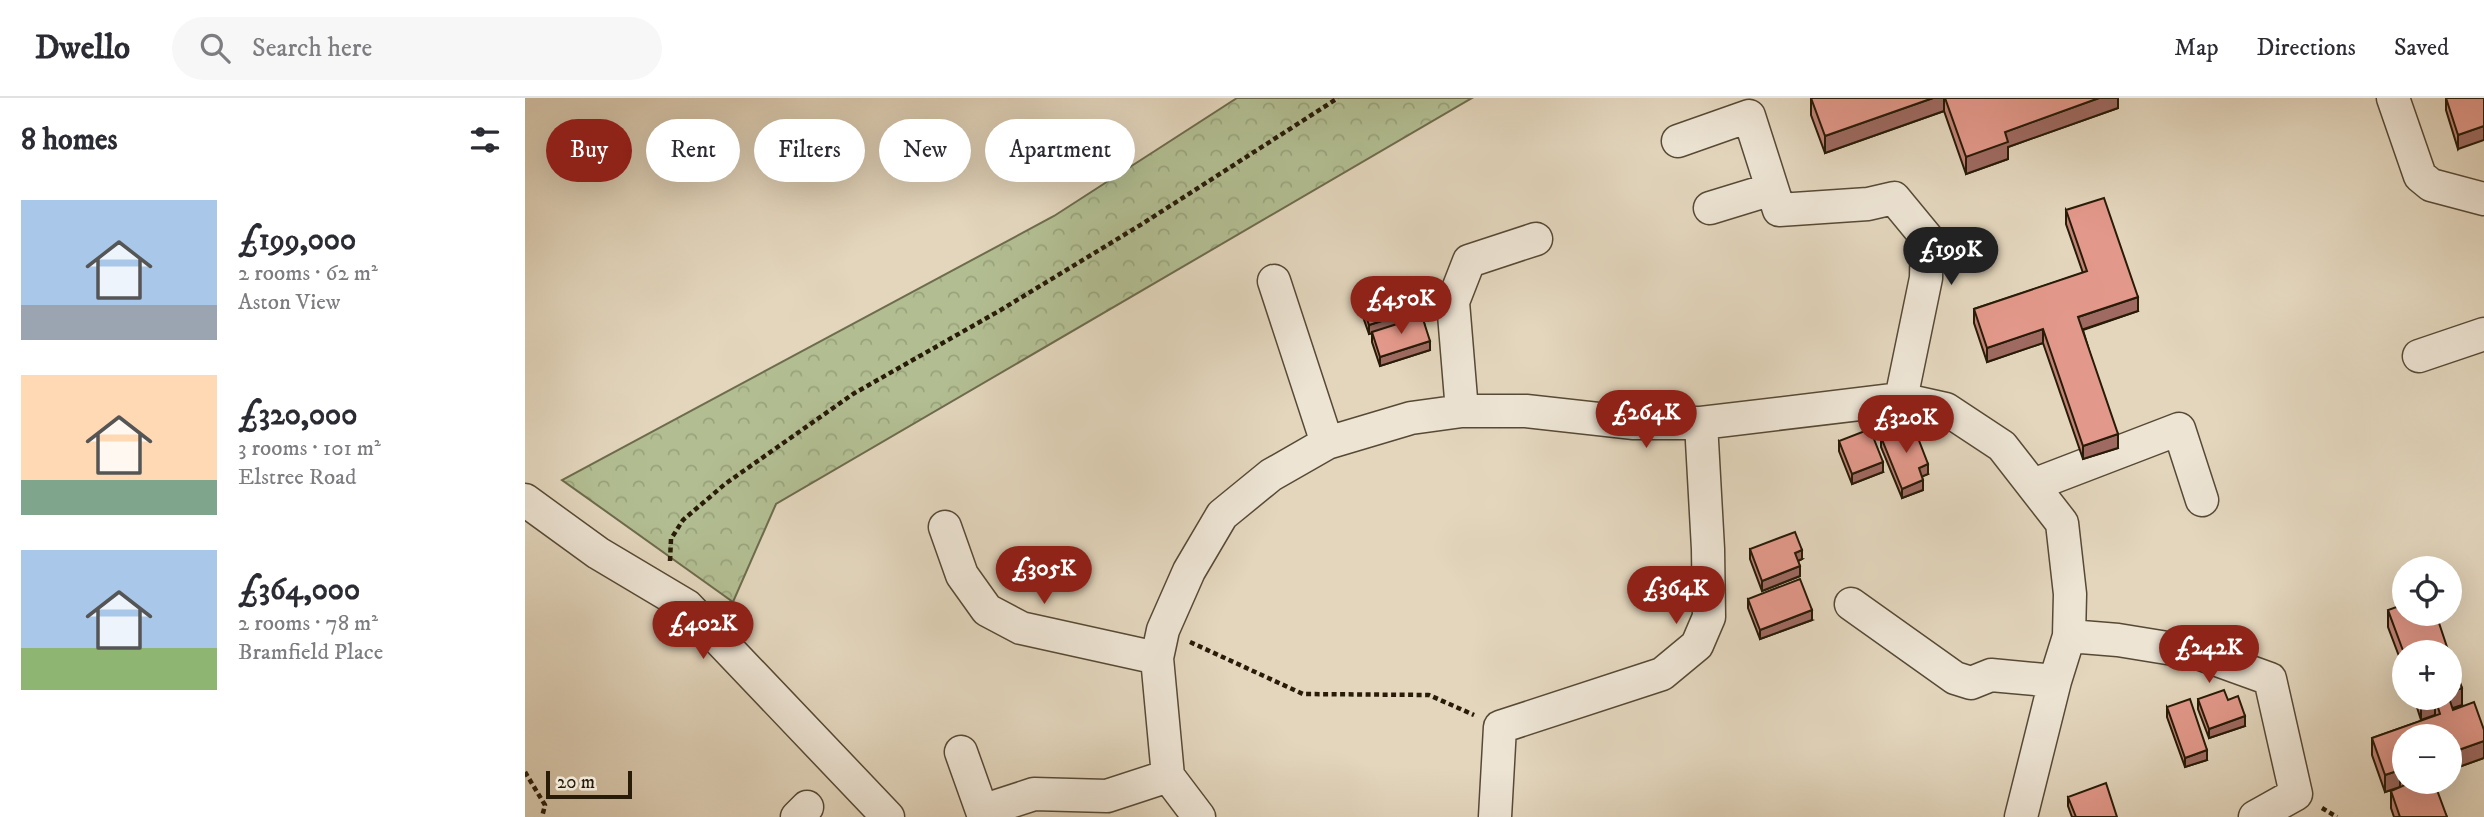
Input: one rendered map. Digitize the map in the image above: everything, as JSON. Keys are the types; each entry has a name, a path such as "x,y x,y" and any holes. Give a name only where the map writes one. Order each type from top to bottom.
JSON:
{"street":[{"path":"2393,98 2420,176 2431,185 2484,199"},
{"path":"1678,141 1749,116 1779,210 1868,204 1893,198 1927,238 1926,278 1901,399"},
{"path":"1710,208 1772,189"},
{"path":"1461,411 1453,302 1469,261 1536,240"},
{"path":"1274,281 1327,443"},
{"path":"2419,356 2484,334"},
{"path":"1199,817 1168,776 1160,644 1189,571 1222,515 1271,475 1327,443 1411,418 1461,411 1527,411 1634,423 1701,423 1901,399 1946,409 2002,446 2062,523 2070,594 2069,636 2021,817"},
{"path":"1495,817 1500,727 1662,674 1697,645 1709,617 1701,423"},
{"path":"2033,485 2179,429 2202,500"},
{"path":"525,500 598,553 687,606 888,817"},
{"path":"945,527 962,575 987,610 1021,628 1160,644"},
{"path":"1851,604 1955,678 1971,682 1991,676 2055,681"},
{"path":"2069,636 2118,640 2198,653 2270,679 2297,794 2255,817"},
{"path":"961,752 982,811 1034,794 1107,796 1168,776"}],"path":[{"path":"687,606 673,578 671,539 683,520 725,484 853,394 999,311 1142,224 1338,98"},
{"path":"1160,644 1303,694 1429,695 1500,727"},
{"path":"525,772 545,805 543,817"}],"green space":[{"path":"1237,98 1472,98 776,504 733,602 562,480 1054,216 1107,182 1135,182 1135,164"}],"building":[{"path":"1811,98 1933,98 1825,136"},
{"path":"1945,98 2099,98 2005,132 2008,142 1966,157"},
{"path":"2446,98 2484,98 2484,126 2458,135"},
{"path":"2104,198 2138,297 2078,317 2118,434 2083,446 2043,329 1987,348 1974,309 2087,271 2066,210"},
{"path":"1420,278 1429,306 1369,325 1362,304 1373,301 1371,293"},
{"path":"1422,316 1430,341 1380,357 1372,332"},
{"path":"1913,425 1928,464 1919,468 1923,480 1902,489 1881,437"},
{"path":"1870,429 1883,462 1852,474 1839,441"},
{"path":"1795,532 1802,550 1795,553 1800,566 1762,581 1750,549"},
{"path":"1800,579 1812,610 1760,630 1748,599"},
{"path":"2394,626 2440,626 2445,640 2399,640"},
{"path":"2224,690 2228,700 2238,696 2245,716 2209,729 2198,699"},
{"path":"2190,699 2207,750 2185,758 2167,707"},
{"path":"2474,702 2484,730 2484,741 2462,749 2462,724 2412,724 2440,714 2439,710 2462,710 2462,707"},
{"path":"2392,731 2392,773 2385,775 2372,738"},
{"path":"2106,783 2117,817 2076,817 2068,797"},
{"path":"2392,794 2438,794 2447,817 2400,817"}]}
